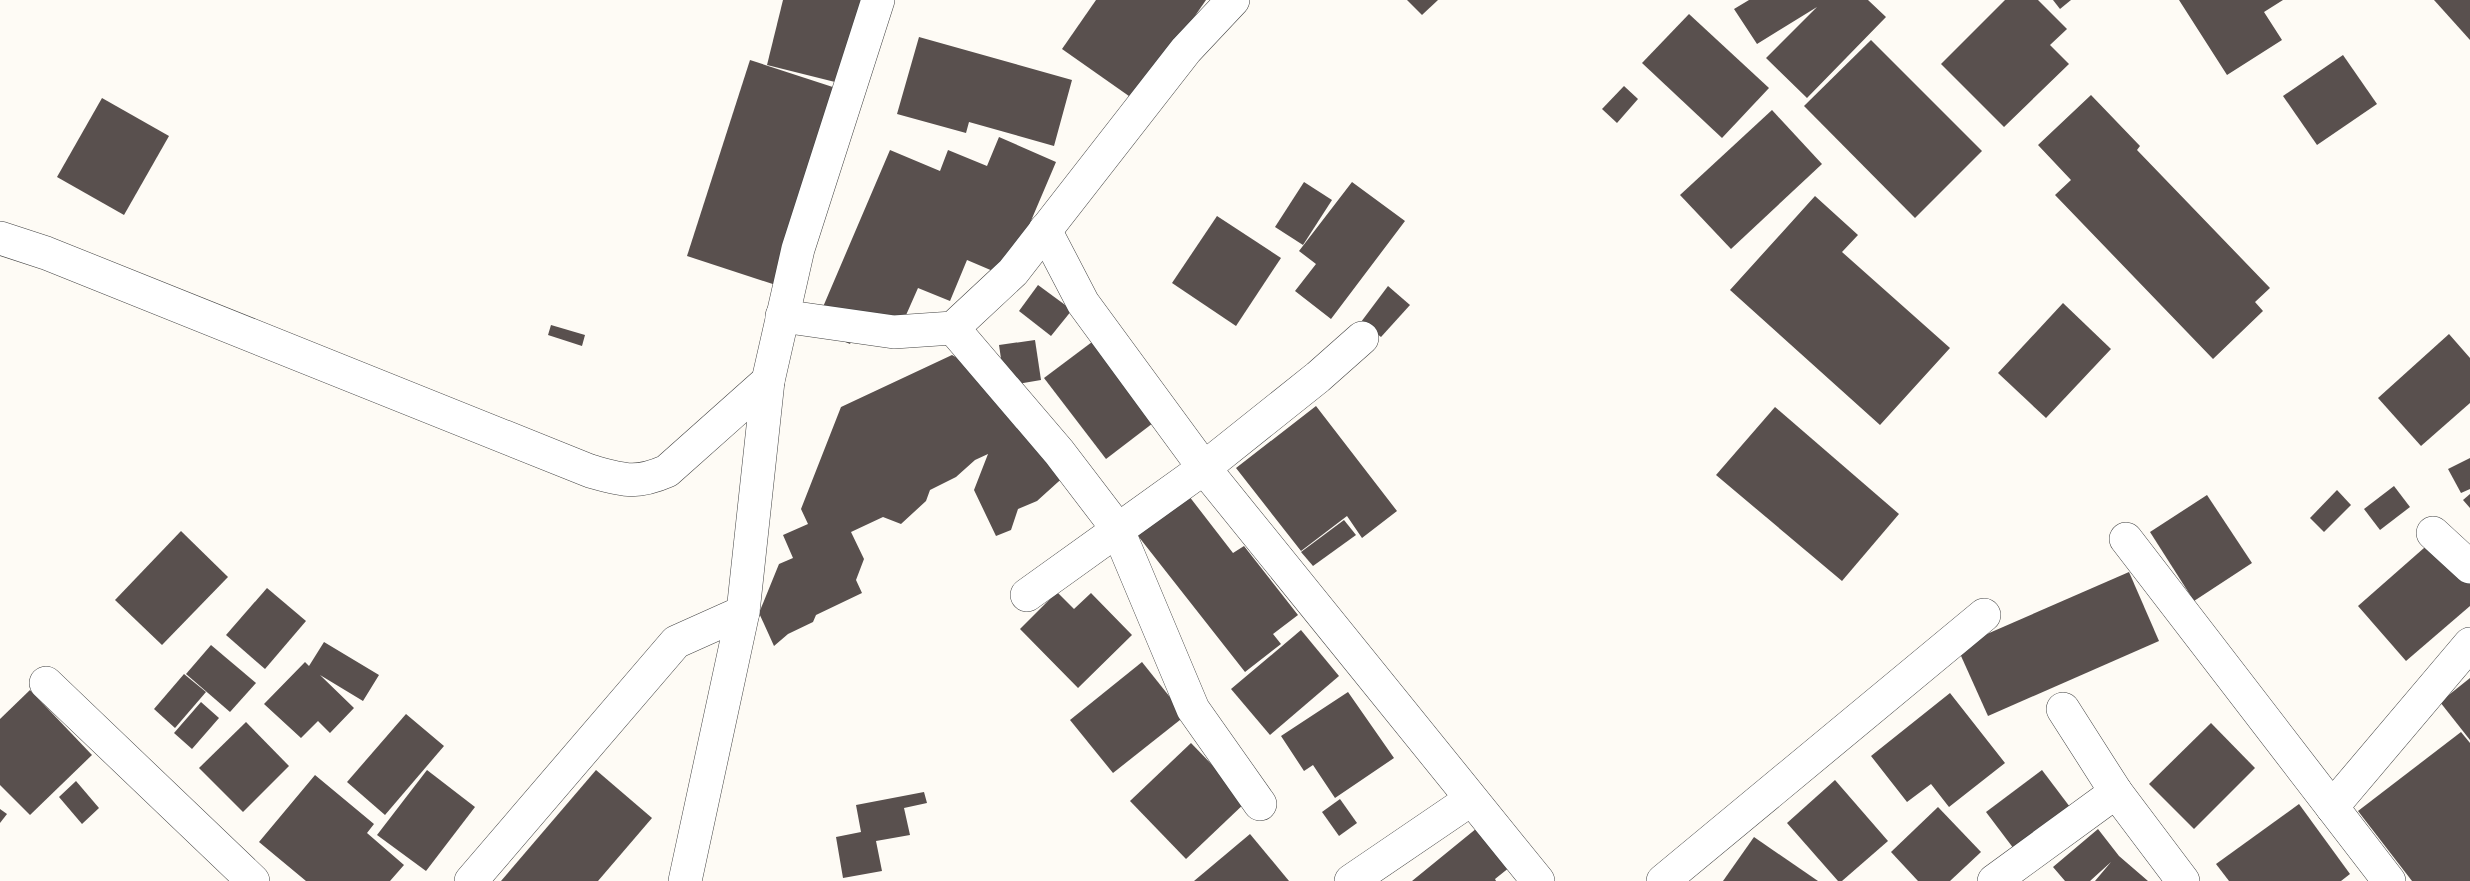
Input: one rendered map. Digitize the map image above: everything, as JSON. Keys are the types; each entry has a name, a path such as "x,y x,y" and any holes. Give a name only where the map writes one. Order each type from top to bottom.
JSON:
{"street":[{"path":"685,881 743,612 768,381 782,316 798,249 878,0"},
{"path":"782,316 894,332 953,328 1013,272 1186,51 1233,0"},
{"path":"1046,230 1083,303 1204,468 1470,800 1538,881"},
{"path":"0,238 46,253 590,471 625,481 647,480 667,471 768,381"},
{"path":"953,328 1059,452 1117,528 1193,709 1260,804"},
{"path":"1027,595 1117,528 1204,468 1362,338"},
{"path":"2433,533 2470,567"},
{"path":"2126,539 2389,881"},
{"path":"471,881 676,642 743,612"},
{"path":"1663,881 1984,615"},
{"path":"2332,807 2470,644"},
{"path":"46,683 253,881"},
{"path":"2063,709 2116,792 2184,881"},
{"path":"1994,881 2116,792"},
{"path":"1351,881 1470,800"}],"building":[{"path":"783,0 877,0 855,87 767,65"},
{"path":"1096,0 1206,0 1136,101 1062,49"},
{"path":"1407,0 1438,0 1422,15"},
{"path":"1749,0 1868,0 1886,17 1807,98 1766,58 1817,7 1757,44 1734,9"},
{"path":"2005,0 2038,0 2067,29 2050,45 2069,64 2004,127 1941,64"},
{"path":"2053,0 2071,0 2060,9"},
{"path":"2179,0 2283,0 2264,12 2282,40 2227,75"},
{"path":"2434,0 2470,0 2470,40"},
{"path":"1689,14 1769,88 1722,138 1642,63"},
{"path":"919,37 1072,80 1054,146 969,122 966,133 897,114"},
{"path":"1871,40 1982,151 1915,218 1804,106"},
{"path":"2343,55 2377,104 2317,145 2283,96"},
{"path":"750,60 845,91 782,287 687,256"},
{"path":"1624,86 1638,99 1617,123 1602,109"},
{"path":"2091,95 2140,146 2137,150 2270,288 2255,302 2263,311 2213,359 2055,195 2071,180 2038,145"},
{"path":"102,98 169,136 124,215 57,177"},
{"path":"1772,110 1822,164 1731,249 1680,195"},
{"path":"999,137 1056,162 1007,277 967,260 950,301 918,288 899,331 863,315 850,344 814,328 890,150 940,171 948,150 987,166"},
{"path":"1304,182 1332,200 1303,245 1275,227"},
{"path":"1352,182 1405,221 1331,319 1295,291 1316,264 1299,251"},
{"path":"1815,196 1858,235 1842,252 1950,348 1880,425 1730,290"},
{"path":"1217,216 1281,258 1236,326 1172,283"},
{"path":"1038,285 1072,310 1051,336 1019,311"},
{"path":"1388,286 1410,305 1381,337 1361,322"},
{"path":"2063,303 2111,349 2046,418 1998,373"},
{"path":"551,325 585,335 582,346 548,335"},
{"path":"2449,334 2470,358 2470,403 2421,446 2378,398"},
{"path":"1096,339 1157,420 1106,459 1044,378"},
{"path":"1035,340 1041,380 1005,386 999,345"},
{"path":"952,355 963,361 1068,473 1037,501 1018,509 1011,530 996,536 974,490 988,454 975,460 956,477 930,490 926,501 901,524 883,517 851,532 864,559 856,580 862,593 816,615 813,622 788,634 774,646 759,613 779,564 793,558 783,535 808,524 801,509 841,407"},
{"path":"1316,406 1397,511 1362,538 1347,516 1301,551 1236,468"},
{"path":"1775,407 1899,514 1842,581 1716,475"},
{"path":"2470,458 2470,489 2461,493 2448,469"},
{"path":"2394,486 2410,507 2380,530 2364,509"},
{"path":"1182,487 1233,553 1244,546 1298,615 1273,634 1281,644 1245,672 1131,527"},
{"path":"2337,490 2351,505 2324,532 2310,518"},
{"path":"2470,494 2470,508 2463,500"},
{"path":"2207,495 2252,563 2194,601 2150,532"},
{"path":"1344,520 1356,535 1313,566 1301,552"},
{"path":"2449,526 2470,550 2470,606 2406,661 2358,606"},
{"path":"181,531 228,577 162,645 115,600"},
{"path":"2129,572 2159,641 1988,716 1957,647"},
{"path":"267,588 306,621 265,669 226,635"},
{"path":"1057,592 1074,609 1091,593 1132,635 1078,688 1020,629"},
{"path":"1301,630 1339,676 1270,735 1231,689"},
{"path":"324,642 379,675 363,701 320,675 354,708 330,733 318,721 301,738 264,704 305,662 309,666"},
{"path":"211,645 256,683 230,712 186,674"},
{"path":"1142,662 1185,716 1113,773 1070,720"},
{"path":"184,674 206,692 175,728 154,709"},
{"path":"2470,678 2470,740 2440,702"},
{"path":"30,690 92,755 30,815 0,785 0,719"},
{"path":"1348,692 1394,758 1335,798 1313,765 1304,771 1281,736"},
{"path":"1950,693 2005,763 1949,807 1931,784 1907,802 1871,756"},
{"path":"201,702 219,718 192,749 174,733"},
{"path":"406,714 444,746 385,815 347,782"},
{"path":"246,722 289,766 243,812 199,768"},
{"path":"2211,723 2255,768 2194,829 2149,784"},
{"path":"2461,732 2470,743 2470,881 2412,881 2358,811"},
{"path":"1191,743 1247,801 1186,859 1130,801"},
{"path":"427,770 475,807 426,871 377,835"},
{"path":"596,770 652,818 598,881 501,881"},
{"path":"2042,770 2076,815 2020,857 1986,812"},
{"path":"315,775 374,824 367,833 404,865 390,881 306,881 259,842"},
{"path":"1835,780 1888,841 1842,881 1838,881 1787,823"},
{"path":"76,781 99,808 82,824 59,797"},
{"path":"924,792 927,803 904,808 910,835 876,841 882,871 843,878 836,837 861,832 856,805"},
{"path":"1340,799 1357,823 1339,836 1322,812"},
{"path":"2299,804 2350,874 2341,881 2229,881 2216,864"},
{"path":"1938,807 1981,852 1950,881 1918,881 1891,852"},
{"path":"0,809 7,814 0,823"},
{"path":"1477,828 1510,867 1495,879 1496,881 1412,881"},
{"path":"2098,829 2119,856 2148,881 2095,881 2111,862 2090,881 2065,881 2053,867"},
{"path":"1250,834 1289,881 1194,881"},
{"path":"1754,837 1818,881 1723,881"}]}
